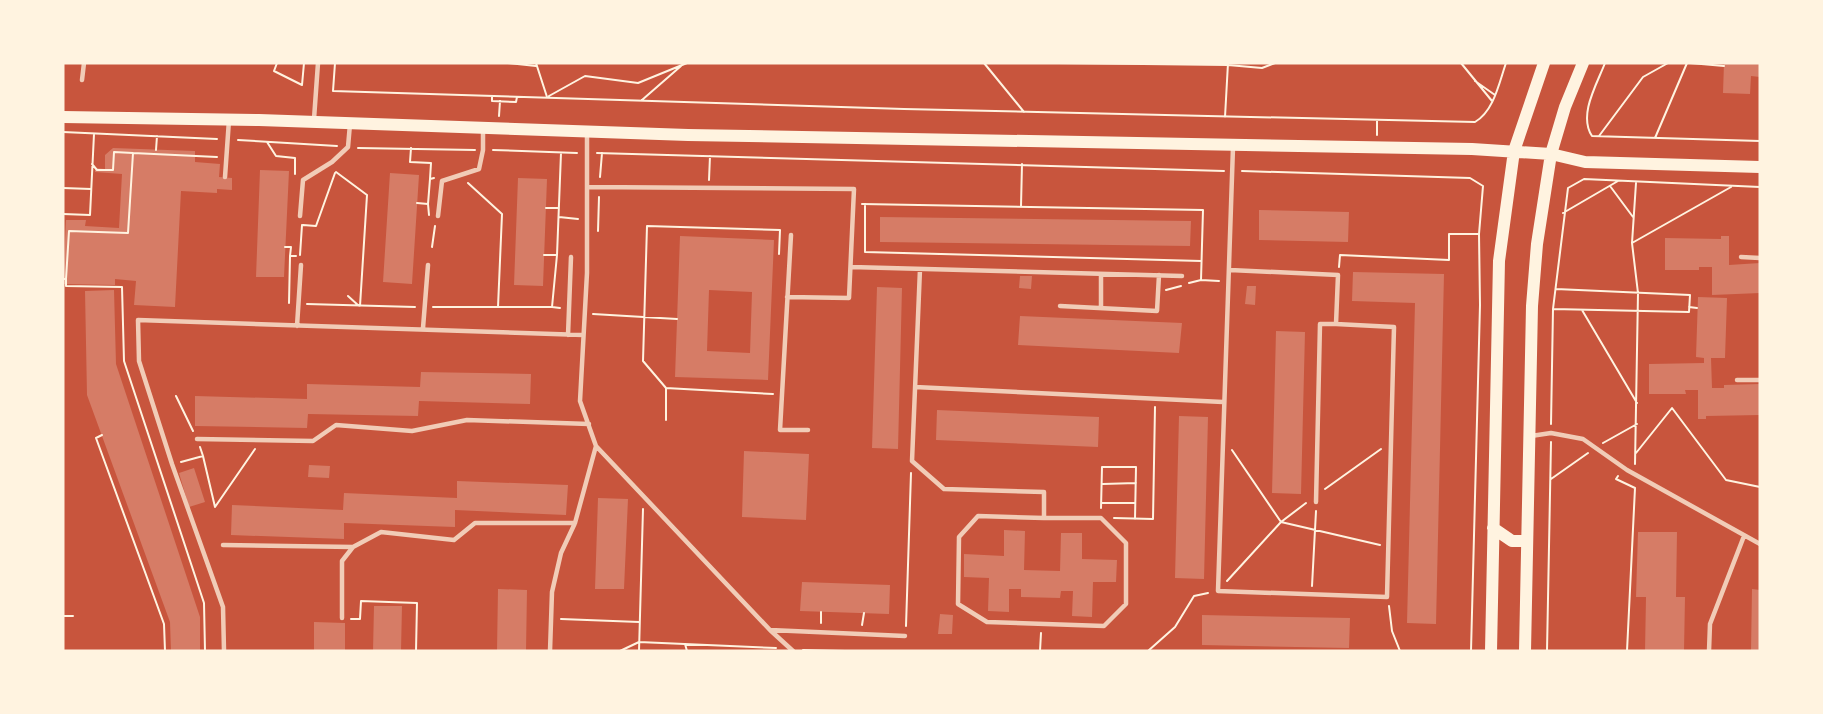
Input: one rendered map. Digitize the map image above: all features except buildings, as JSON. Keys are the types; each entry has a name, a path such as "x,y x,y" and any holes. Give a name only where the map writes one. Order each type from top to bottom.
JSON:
{"main road":[{"path":"1491,651 1499,261 1514,152 1544,63"},
{"path":"1525,651 1532,296 1541,214 1551,154 1565,107 1583,63"},
{"path":"63,117 314,122 587,132 1233,144 1514,152 1551,154 1585,162 1760,167"},
{"path":"1493,528 1512,541 1527,541"}],"lane":[{"path":"82,80 84,63"},
{"path":"314,122 318,63"},
{"path":"225,177 229,120"},
{"path":"300,216 303,180 332,162 348,147 350,124"},
{"path":"437,216 442,181 479,169 483,150 483,129"},
{"path":"587,132 587,273 580,401 596,446 770,630 793,650"},
{"path":"1233,144 1218,591 1387,597 1394,327 1320,324 1316,502"},
{"path":"587,187 854,189 849,298 787,297"},
{"path":"791,235 780,430 808,430"},
{"path":"568,335 571,257"},
{"path":"1741,257 1760,258"},
{"path":"297,326 301,265"},
{"path":"423,328 428,265"},
{"path":"851,267 1182,276"},
{"path":"920,269 912,461 944,489 1044,492 1044,518"},
{"path":"1230,270 1338,275 1336,324"},
{"path":"1101,274 1101,308"},
{"path":"1060,306 1157,310 1159,275"},
{"path":"224,651 223,607 172,464 139,361 138,320 583,335"},
{"path":"1737,380 1760,380"},
{"path":"915,387 1223,402"},
{"path":"197,439 313,441 336,425 412,431 467,420 589,424"},
{"path":"1528,436 1551,434 1583,439 1627,470 1760,544"},
{"path":"550,651 552,591 561,553 575,523 596,446"},
{"path":"978,516 1101,518 1126,543 1126,604 1104,626 987,622 958,604 959,537 978,516"},
{"path":"342,618 342,561 353,547 381,532 454,540 475,524 575,523"},
{"path":"1709,651 1710,624 1744,536"},
{"path":"223,545 353,547"},
{"path":"770,630 904,636"}],"path":[{"path":"277,63 274,71 302,86 304,63"},
{"path":"335,63 333,91 1024,112 1475,122 1483,117 1492,101 1506,63"},
{"path":"508,63 536,65 547,97"},
{"path":"547,97 585,76 638,83 685,63"},
{"path":"642,100 685,63"},
{"path":"800,63 814,63"},
{"path":"984,63 1024,112"},
{"path":"1058,63 1228,64 1262,68 1275,63"},
{"path":"1461,63 1492,101"},
{"path":"1605,63 1587,112 1587,128 1592,136 1760,141"},
{"path":"1599,136 1643,77 1665,63"},
{"path":"1655,138 1688,63 1724,66"},
{"path":"1224,117 1228,64"},
{"path":"1474,81 1495,95"},
{"path":"63,132 228,139 361,148 1022,164 1470,178 1483,186 1479,234 1480,305 1471,651"},
{"path":"63,214 90,214 94,133"},
{"path":"156,150 157,136"},
{"path":"267,142 276,156 295,158 295,175"},
{"path":"352,156 361,148"},
{"path":"411,148 410,162 421,163"},
{"path":"92,164 97,170 113,170 114,152 217,157"},
{"path":"133,153 128,233 69,231 66,286 122,287 124,361 204,603 205,651"},
{"path":"298,304 552,308 557,255 561,153"},
{"path":"709,187 710,156"},
{"path":"285,247 291,248 290,256 300,256 302,225 316,226 336,172 344,164"},
{"path":"1021,206 1022,164"},
{"path":"336,172 367,195 360,306"},
{"path":"1565,198 1568,188 1584,178 1636,183 1760,187"},
{"path":"417,203 429,204 430,179"},
{"path":"465,179 502,214 498,307"},
{"path":"1563,213 1618,181"},
{"path":"1626,651 1635,488 1616,479 1635,464 1636,453 1638,293 1632,243 1636,183"},
{"path":"1610,186 1634,217"},
{"path":"1632,243 1734,186"},
{"path":"63,188 91,189"},
{"path":"854,204 1203,210 1201,280 1230,282"},
{"path":"865,204 865,252 1202,261"},
{"path":"546,208 559,208"},
{"path":"432,247 437,216"},
{"path":"666,420 666,388 643,361 647,226 780,230 779,254"},
{"path":"1338,275 1340,255 1449,260 1449,234 1479,234"},
{"path":"544,255 557,255"},
{"path":"1553,309 1689,312 1690,295 1556,289"},
{"path":"348,296 360,306"},
{"path":"1689,307 1697,308"},
{"path":"1582,310 1637,404"},
{"path":"595,314 643,315 677,319"},
{"path":"666,388 774,394"},
{"path":"176,396 203,456 215,507 261,441"},
{"path":"1135,519 1136,467 1102,467 1101,518 1135,519 1153,519 1155,398"},
{"path":"1636,453 1672,408 1726,480 1760,487"},
{"path":"102,435 96,438 164,624 165,651"},
{"path":"1222,435 1281,522 1389,548"},
{"path":"1148,651 1175,627 1194,596 1218,591 1281,522 1391,442"},
{"path":"183,461 203,456"},
{"path":"906,627 912,461"},
{"path":"1101,484 1136,483"},
{"path":"639,651 644,497"},
{"path":"1101,503 1136,502"},
{"path":"1312,595 1316,502"},
{"path":"1387,597 1392,631 1400,651"},
{"path":"342,618 360,619 361,601 417,603 416,651"},
{"path":"821,612 821,623"},
{"path":"852,625 862,625 864,613"},
{"path":"63,616 73,616"},
{"path":"550,619 639,622"},
{"path":"812,623 831,624"},
{"path":"1040,651 1041,624"},
{"path":"620,651 639,642 845,651"},
{"path":"685,644 687,651"}]}
